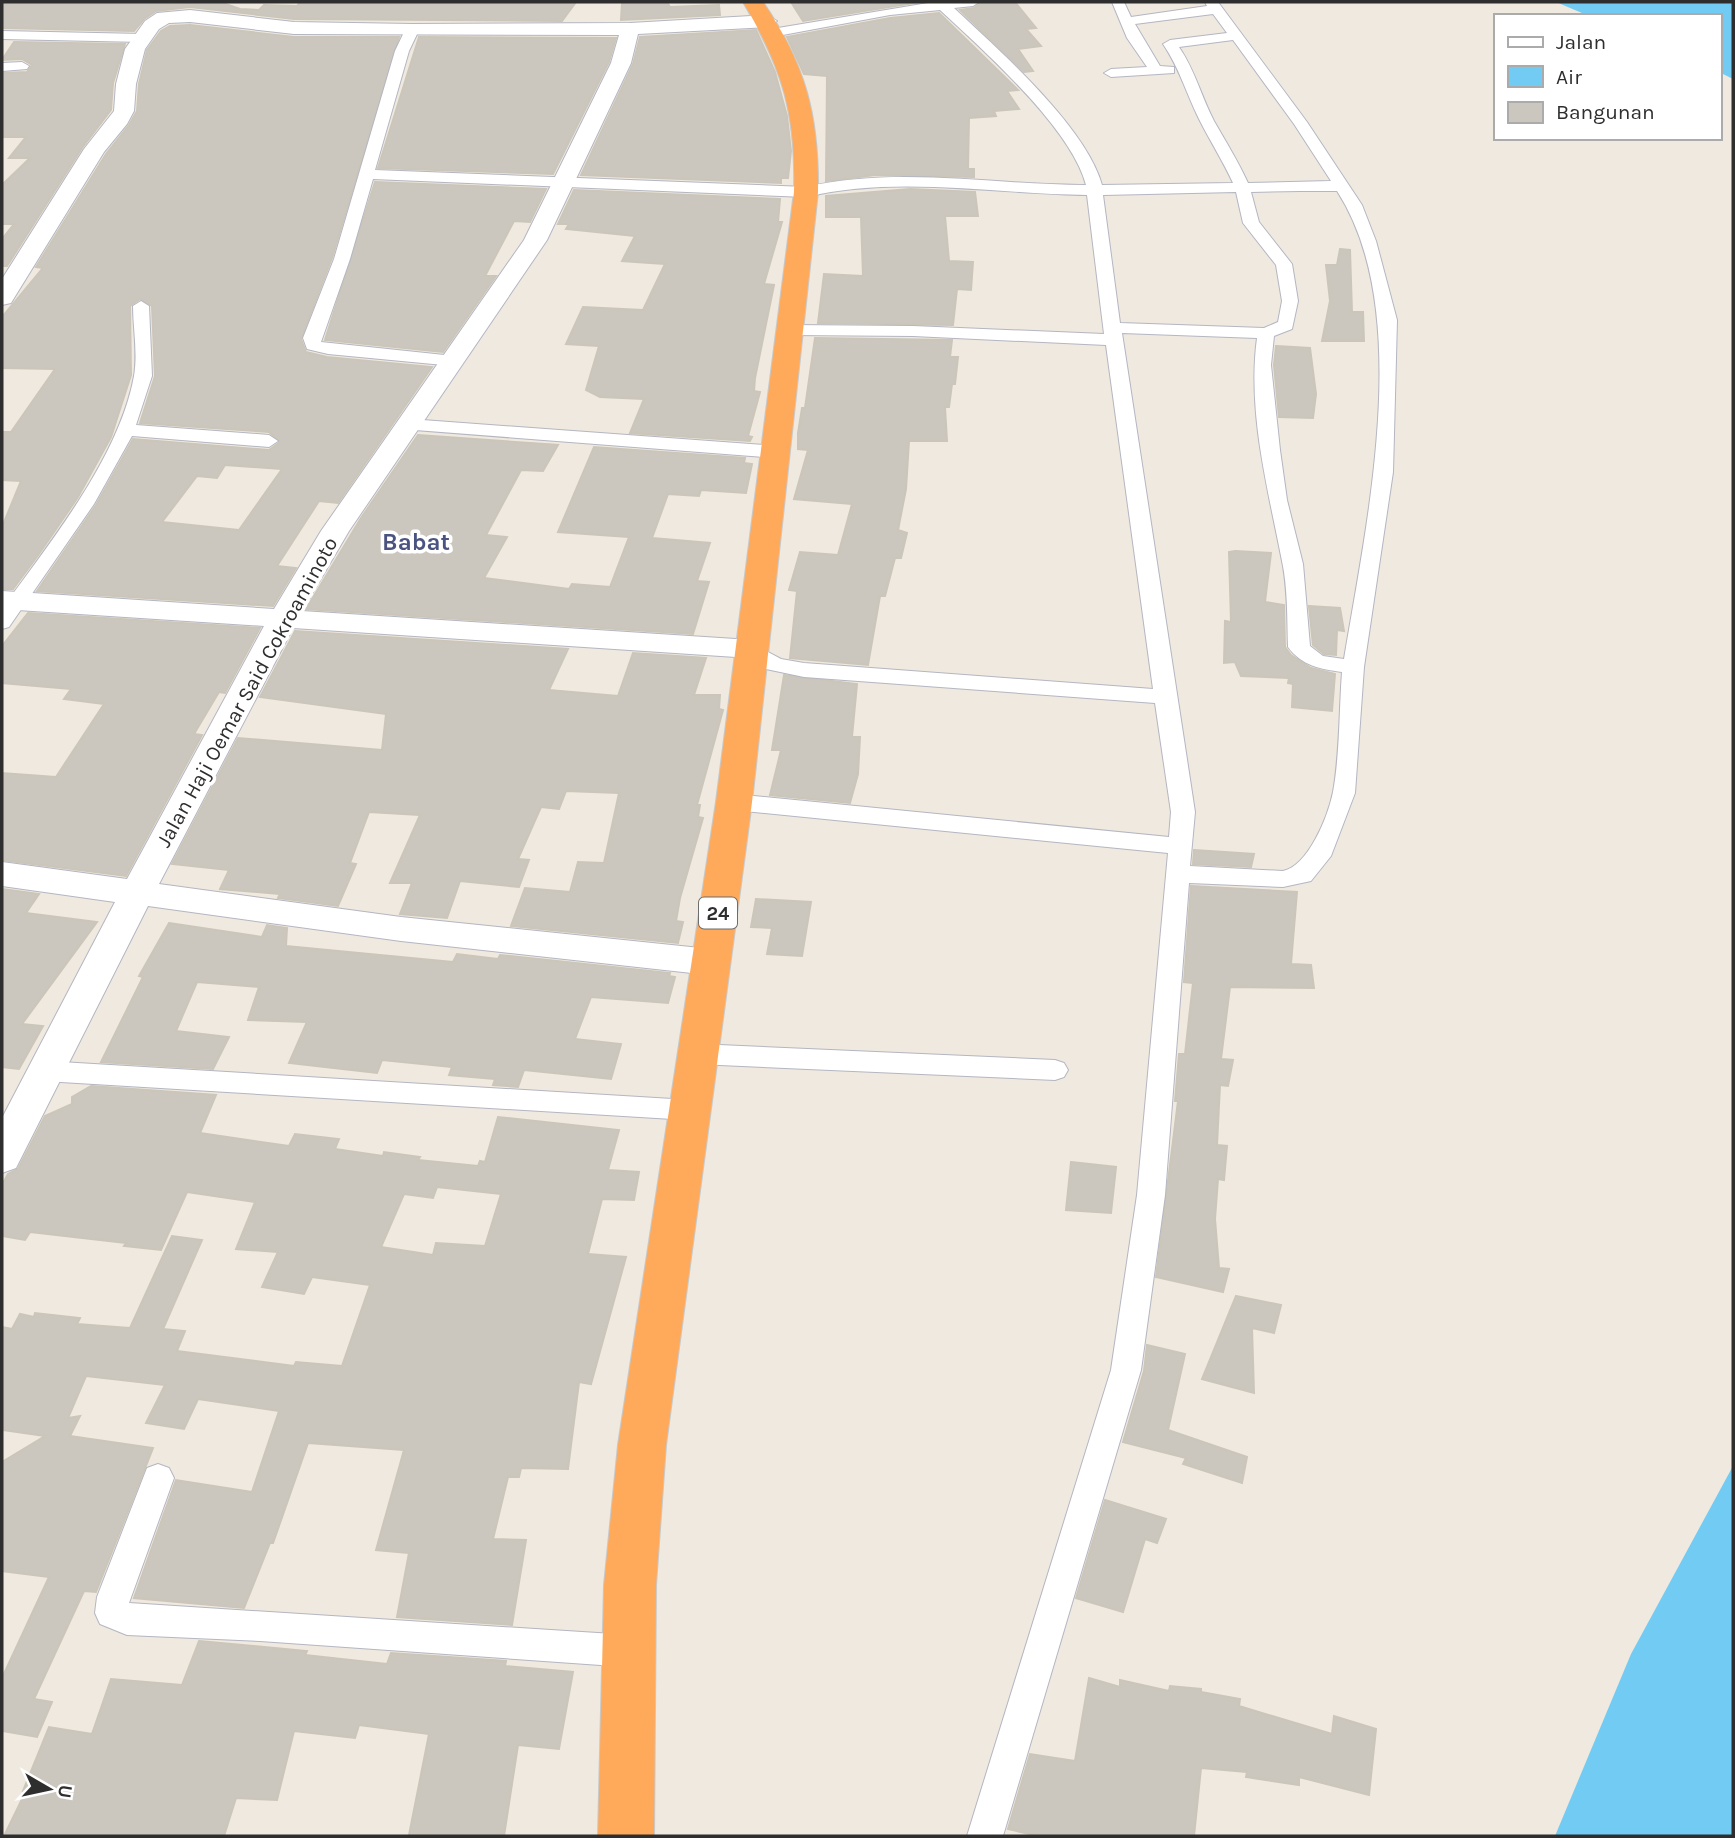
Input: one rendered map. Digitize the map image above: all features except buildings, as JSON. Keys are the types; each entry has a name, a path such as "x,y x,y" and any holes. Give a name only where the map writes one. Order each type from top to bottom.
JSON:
{"highway":[{"name":"24","path":"626,1836 631,1586 642,1445 734,802 806,192 806,138 790,76 764,19"}],"street":[{"path":"2,298 94,149 117,124 124,111 126,84 135,49 152,25 173,16 294,28 630,29 890,11 942,3 973,2"},
{"path":"1118,2 1134,38 1156,70"},
{"path":"942,3 1020,78 1083,156 1094,188 1100,251 1115,334 1165,698 1184,813 1179,846 1151,1195 1126,1370 985,1836"},
{"path":"1128,21 1214,6 1300,122 1354,205 1368,241 1388,320 1384,472 1353,667 1344,793 1310,870 1303,875 1283,879 1178,874"},
{"name":"Jalan Haji Oemar Said Cokroaminoto","path":"2,1157 44,1071 284,616 335,531 535,240 621,63 630,29"},
{"path":"412,30 402,51 342,259 312,338 313,345 454,361"},
{"path":"2,35 143,38"},
{"path":"1134,38 1170,44 1236,36"},
{"path":"790,330 1266,333 1286,325 1290,301 1284,264 1251,223 1242,187 1227,153 1206,119 1187,69 1170,44"},
{"path":"2,67 22,66"},
{"path":"1111,73 1187,69"},
{"path":"367,174 806,192 837,185 874,183 957,184 1016,189 1341,186"},
{"path":"7,608 107,467 135,407 143,375 141,306"},
{"path":"1266,333 1262,365 1277,500 1293,564 1299,647 1303,654 1315,661 1353,667"},
{"path":"409,425 776,452"},
{"path":"124,430 269,441"},
{"path":"7,608 284,616 751,649 774,664 804,670 1165,698"},
{"path":"734,802 1179,846"},
{"path":"2,874 401,929 710,962"},
{"path":"697,1054 1055,1070"},
{"path":"44,1071 689,1110"},
{"path":"158,1478 113,1597 112,1613 127,1619 274,1626 629,1651"}],"water":[{"path":"1556,2 1733,2 1733,79 1721,73 1721,14 1584,14"},
{"path":"1733,1466 1733,1836 1555,1836 1631,1654"}],"district":[{"name":"Babat","path":"416,542"}]}
